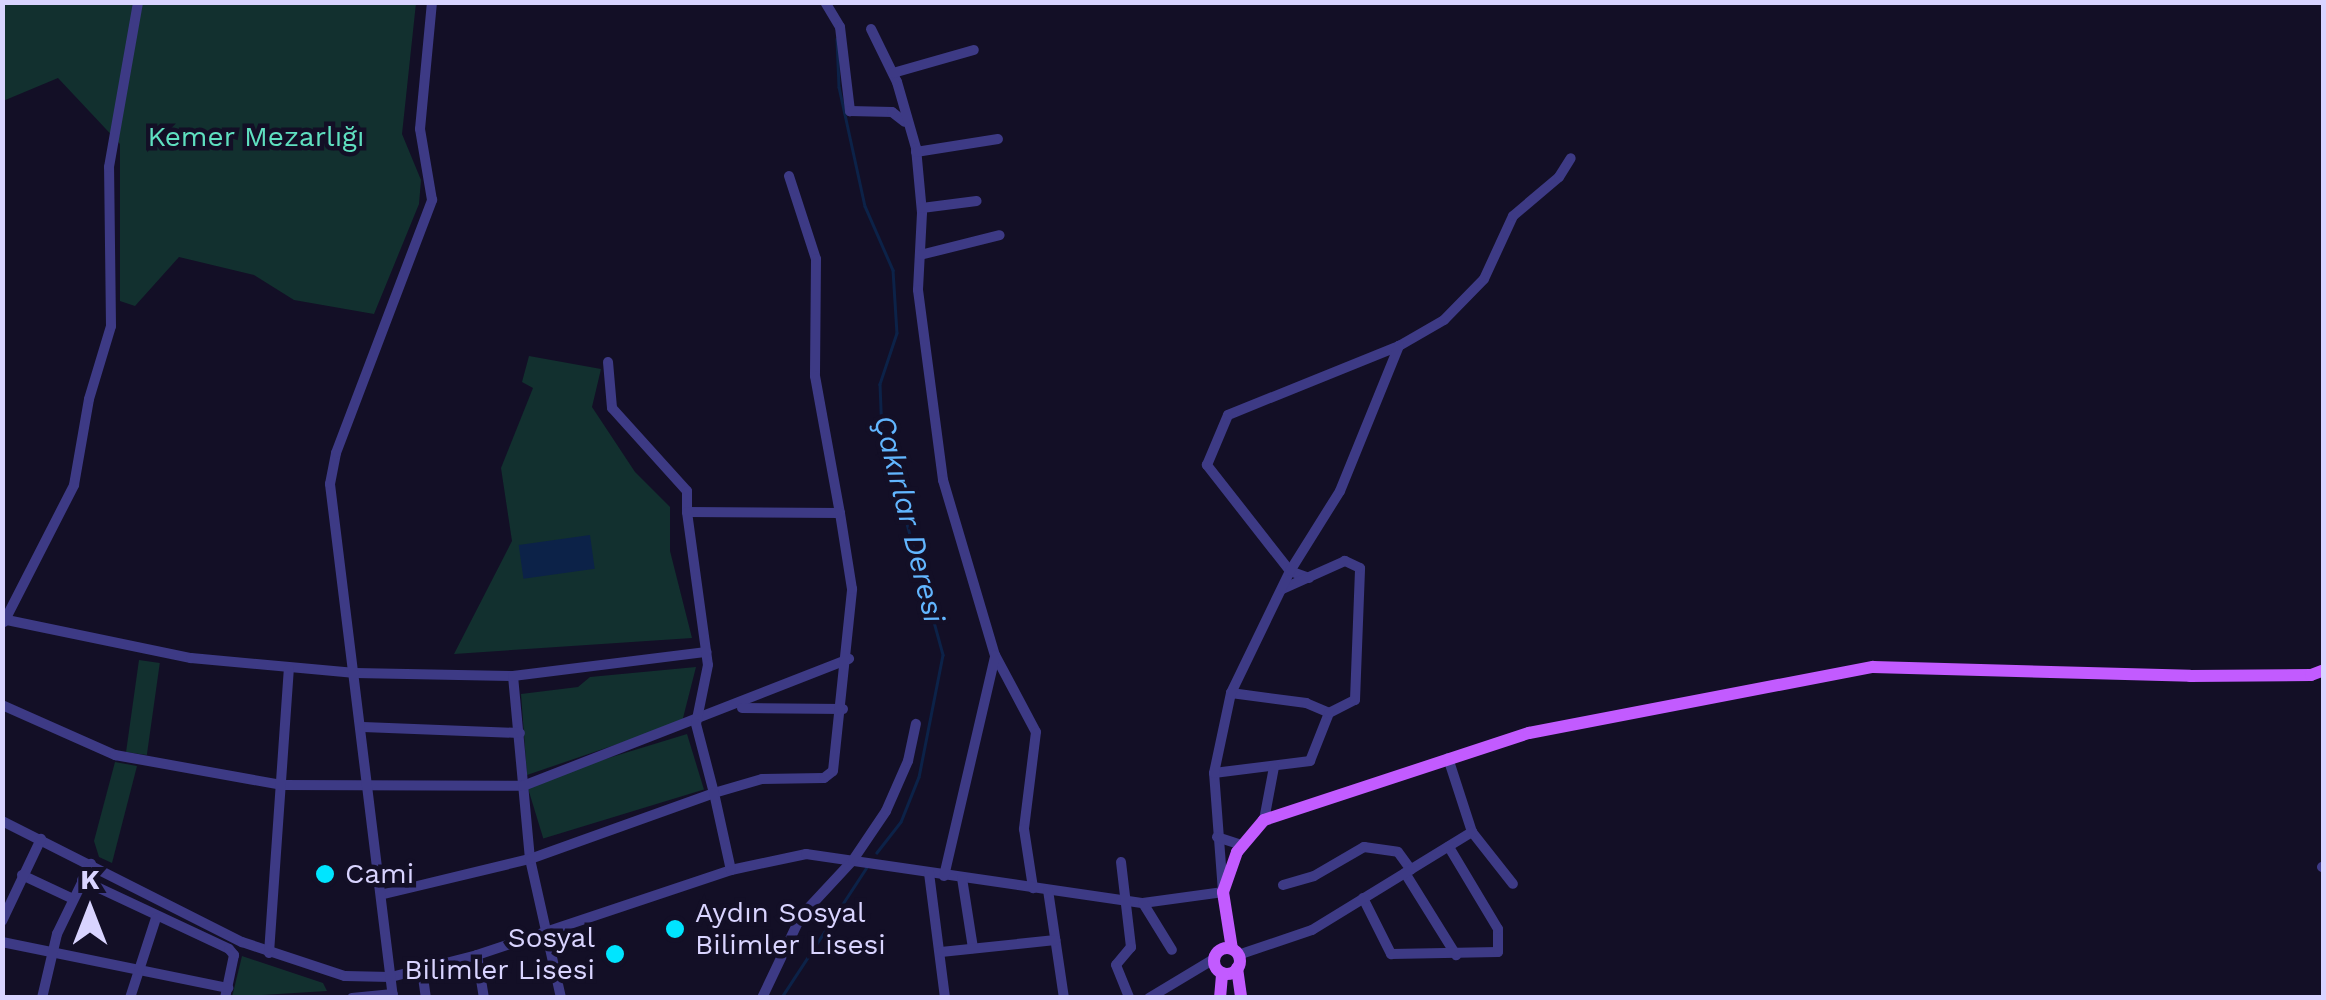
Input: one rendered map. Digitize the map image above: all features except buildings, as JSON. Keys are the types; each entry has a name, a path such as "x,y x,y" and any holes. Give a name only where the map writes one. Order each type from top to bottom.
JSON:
{"main road":[{"path":"1220,998 1226,924 1223,892 1241,844 1264,820 1529,732 1873,668 2190,676 2324,670"},
{"path":"1223,962 1241,998"}],"street":[{"path":"138,2 109,167 111,326 88,399 74,485 4,621 173,655 355,673 513,676 707,652"},
{"path":"352,998 393,996 372,788 330,484 336,452 432,200 420,128 432,2"},
{"path":"826,2 840,27 850,111 892,112 911,132"},
{"path":"871,29 893,73 916,152 922,208 924,369 942,480 996,655 1036,732 1024,829 1033,888"},
{"path":"893,73 974,50"},
{"path":"916,152 998,139"},
{"path":"1309,578 1290,571 1207,465 1233,411 1399,346 1444,320 1474,292 1514,216 1559,177 1570,158"},
{"path":"384,894 530,859 714,793 762,780 824,778 837,758 849,660 852,589 815,376 816,258 789,176"},
{"path":"922,208 977,201"},
{"path":"920,255 1000,236"},
{"path":"2,821 269,953 345,976 391,977 477,956 548,936 731,870 806,854 1143,903 1223,892 1214,773 1231,693 1290,571 1340,490 1399,346"},
{"path":"608,362 612,408 687,490 707,652 696,724 731,870"},
{"path":"687,512 840,513"},
{"path":"1214,773 1310,761 1330,713 1355,700 1364,588 1352,560 1281,589"},
{"path":"944,876 996,655"},
{"path":"2,705 115,755 281,785 523,786 696,724 849,660"},
{"path":"269,953 289,668"},
{"path":"513,676 530,859 561,998"},
{"path":"1231,693 1303,702 1330,713"},
{"path":"736,708 843,709"},
{"path":"762,998 801,916 853,860 900,784 916,724"},
{"path":"363,727 520,733"},
{"path":"1448,758 1472,832 1513,884"},
{"path":"1264,820 1274,767"},
{"path":"1149,998 1223,962 1298,936 1472,832"},
{"path":"1217,837 1241,844"},
{"path":"2,921 6,898 41,840"},
{"path":"1283,884 1314,876 1364,847 1398,852 1456,955"},
{"path":"1363,898 1391,954 1493,955 1500,940 1450,847"},
{"path":"1122,862 1132,946 1116,965 1129,998"},
{"path":"42,998 52,952 91,864"},
{"path":"929,873 945,998"},
{"path":"22,876 73,898"},
{"path":"962,878 973,948"},
{"path":"2,942 226,993 234,955 82,880"},
{"path":"1048,890 1064,998"},
{"path":"1143,903 1172,950"},
{"path":"130,998 156,918"},
{"path":"941,952 1055,940"},
{"path":"477,956 484,998"},
{"path":"422,970 426,998"}],"green space":[{"name":"Kemer Mezarlığı","path":"3,3 416,3 402,134 421,180 419,204 374,314 294,300 254,275 179,257 135,306 120,301 120,144 58,78 3,101"},
{"path":"529,356 601,369 592,407 635,472 670,507 670,551 692,638 454,654 512,541 501,468 533,388 522,382"},
{"path":"139,660 160,663 147,755 126,752"},
{"path":"696,667 682,722 527,775 521,694 578,687 590,677"},
{"path":"687,734 704,789 543,839 526,783"},
{"path":"115,762 137,766 112,863 99,857 94,841"},
{"path":"242,956 323,983 327,991 232,997"}],"water":[{"path":"590,535 595,569 523,579 519,545"}],"waterway":[{"name":"Çakırlar Deresi","path":"837,39 839,87 865,206 893,270 897,333 880,384 882,433 943,655 919,777 901,822 877,853"},
{"name":"Çakırlar Deresi","path":"781,998 866,868"}],"place":[{"name":"Cami","path":"325,874"},
{"name":"Aydın Sosyal Bilimler Lisesi","path":"675,929"},
{"name":"Sosyal Bilimler Lisesi","path":"615,954"}]}
